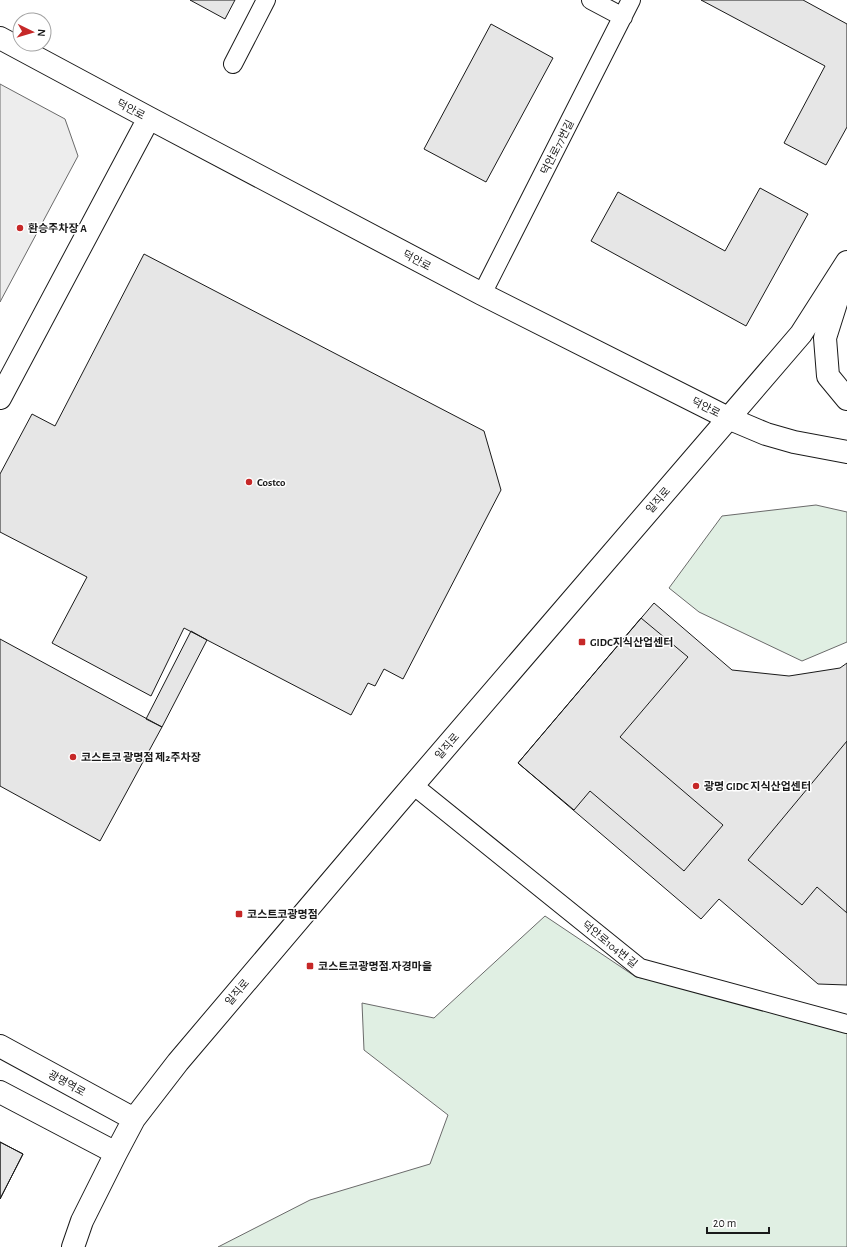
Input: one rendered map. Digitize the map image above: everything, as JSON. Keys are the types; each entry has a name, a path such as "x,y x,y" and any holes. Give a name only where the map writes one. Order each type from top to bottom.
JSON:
{"main road":[{"name":"덕안로","path":"0,38 482,294 728,418 766,434 794,442 847,452"},
{"path":"3,387 149,118"},
{"name":"일직로","path":"73,1247 82,1221 134,1119 178,1062 413,785 800,334 847,262"},
{"path":"847,270 824,338 828,376 847,400"},
{"name":"광명역로","path":"0,1046 134,1119"},
{"path":"0,1092 116,1153"}],"street":[{"path":"233,64 266,0"},
{"path":"591,0 623,17"},
{"name":"덕안로77번길","path":"482,294 631,0"},
{"name":"덕안로104번 길","path":"413,785 640,968 847,1024"}],"green space":[{"path":"816,505 847,512 847,642 802,661 699,612 669,588 722,516"},
{"path":"545,916 636,977 820,1010 847,1032 847,1247 218,1247 310,1200 430,1164 448,1115 364,1050 362,1003 434,1018"}],"shaded area":[{"name":"환승주차장 A","path":"0,84 65,119 78,156 0,302"}],"building":[{"path":"190,0 235,0 225,19"},
{"path":"701,0 803,0 847,24 847,127 826,165 784,143 825,66"},
{"path":"491,24 553,58 486,182 424,149"},
{"path":"760,188 808,214 746,326 591,241 618,192 725,251"},
{"name":"Costco","path":"144,254 484,431 501,490 403,679 384,669 375,686 368,683 351,715 184,628 151,696 52,643 87,577 0,532 0,474 32,414 55,426"},
{"name":"광명 GIDC 지식산업센터","path":"654,603 732,670 789,676 840,668 847,663 847,985 818,984 719,899 701,919 518,763"},
{"path":"641,618 688,657 620,737 723,825 684,871 590,791 574,810 518,763"},
{"path":"191,631 207,640 162,727 146,719"},
{"name":"코스트코 광명점 제2주차장","path":"0,639 162,727 100,841 0,786"},
{"path":"847,741 847,913 817,887 802,905 748,860"},
{"path":"0,1142 23,1154 0,1199"},
{"path":"0,1142 23,1154 0,1199"}],"place":[{"name":"환승주차장 A","path":"20,228"},
{"name":"Costco","path":"249,482"},
{"name":"GIDC지식산업센터","path":"582,642"},
{"name":"코스트코 광명점 제2주차장","path":"73,757"},
{"name":"광명 GIDC 지식산업센터","path":"696,786"},
{"name":"코스트코광명점","path":"239,914"},
{"name":"코스트코광명점.자경마을","path":"310,966"}]}
